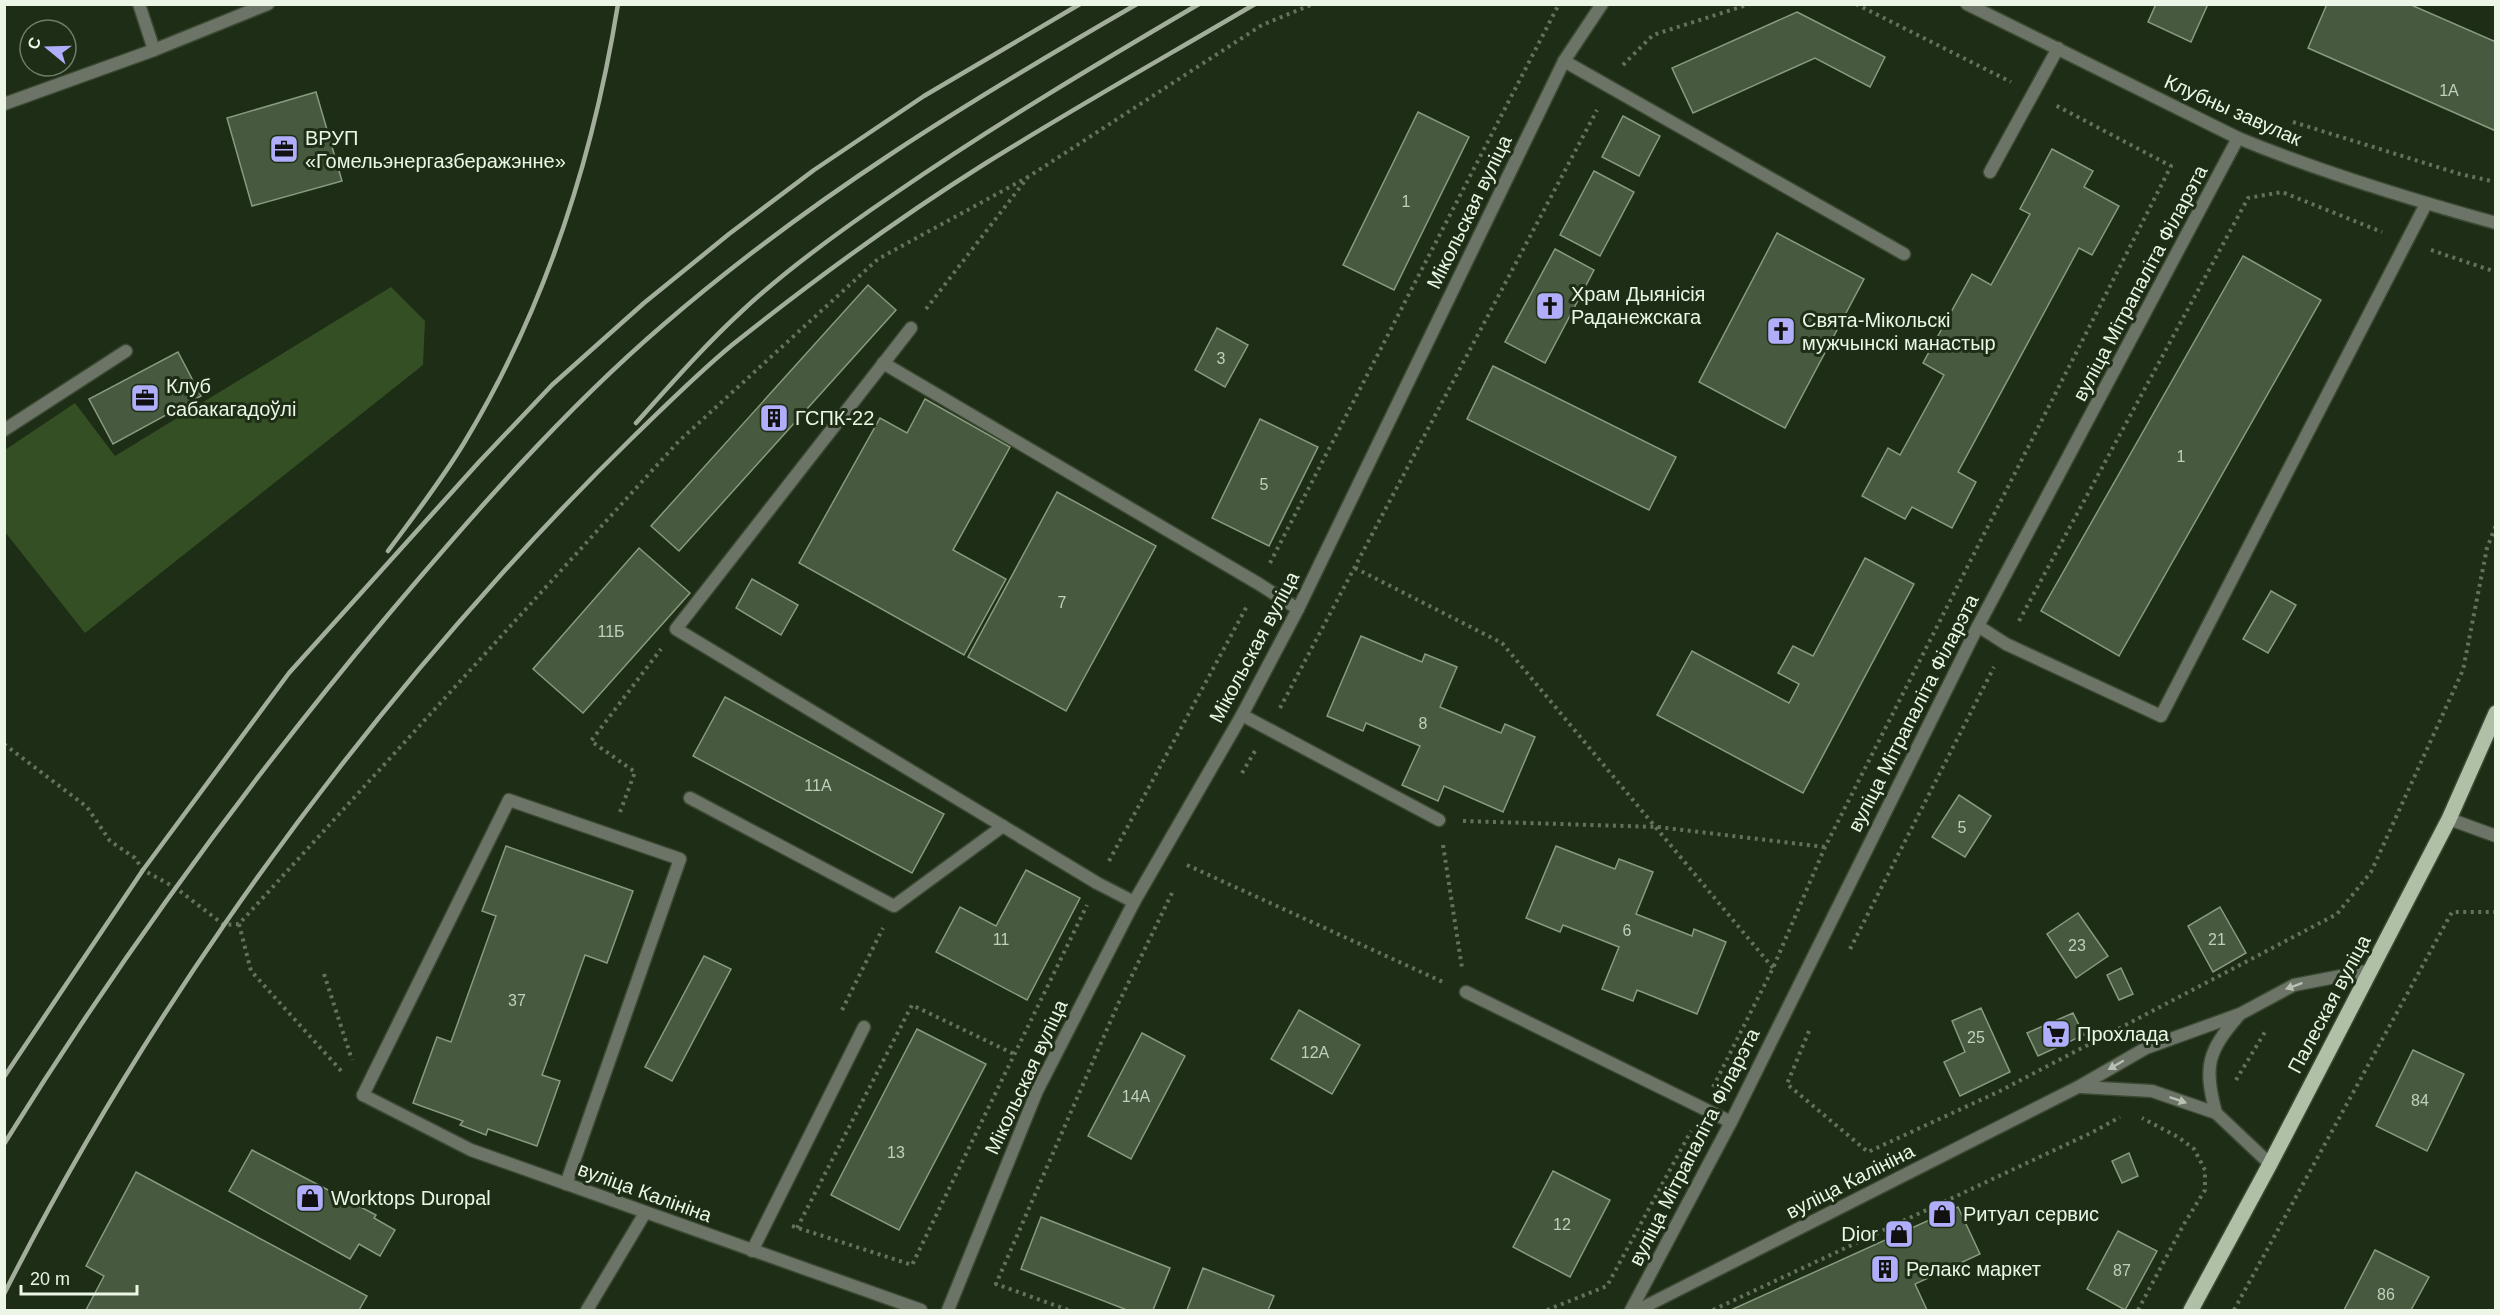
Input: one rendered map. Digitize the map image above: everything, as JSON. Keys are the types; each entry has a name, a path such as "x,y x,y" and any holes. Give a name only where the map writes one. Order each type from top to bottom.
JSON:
{"main road":[{"name":"Палеская вуліца","path":"2191,1311 2372,970 2449,819 2496,713"}],"street":[{"path":"139,4 154,50"},
{"path":"4,104 154,50 268,4"},
{"name":"Мікольская вуліца","path":"948,1311 1037,1091 1134,902 1242,715 1298,609 1564,61 1602,4"},
{"name":"Клубны завулак","path":"1966,4 2238,138 2278,154 2426,204 2496,223"},
{"path":"1990,172 2058,48"},
{"path":"1564,61 1904,255"},
{"name":"вуліца Мітрапаліта Філарэта","path":"1631,1311 1731,1122 1978,626 2238,138"},
{"path":"1978,626 2006,644 2161,716 2426,204"},
{"path":"911,328 676,629 1097,883 1134,902"},
{"path":"4,430 126,351"},
{"path":"883,363 1298,609"},
{"path":"1242,715 1439,820"},
{"path":"690,798 894,906 1003,826"},
{"path":"363,1095 509,800 680,859 566,1184"},
{"path":"2449,819 2496,836"},
{"name":"вуліца Калініна","path":"1638,1311 2080,1086 2146,1048 2240,1014 2294,985 2372,970"},
{"path":"1466,992 1731,1122"},
{"path":"2216,1113 2209,1089 2209,1062 2219,1038 2240,1014"},
{"path":"752,1251 864,1027"},
{"path":"2080,1086 2152,1090 2216,1113 2270,1164"},
{"name":"вуліца Калініна","path":"363,1095 471,1150 921,1311"},
{"path":"587,1311 645,1213"}],"path":[{"path":"4,744 87,807 110,841 135,858 143,870 176,888 224,925 239,924 679,441 878,259 1028,177 1262,25 1313,4"},
{"path":"768,1219 912,1265 1016,1055 1097,883 1259,584 1559,4"},
{"path":"1239,777 1269,729 1623,65 1653,35 1750,4"},
{"path":"1466,992 1439,820 1658,827 1825,847 2171,166 2033,93 1856,4"},
{"path":"2293,122 2460,174 2496,182"},
{"path":"911,328 1028,177"},
{"path":"1845,958 2006,644 2248,198 2282,192 2407,242 2496,272"},
{"path":"1812,1021 1787,1084 1868,1152 2000,1091 2337,914 2371,872 2463,670 2487,548 2496,525"},
{"path":"1355,568 1502,643 1658,827 1773,968"},
{"path":"612,836 635,772 591,741 676,629"},
{"path":"1181,876 1192,855"},
{"path":"1186,865 1466,992"},
{"path":"1068,1311 996,1284 1118,1004 1176,886"},
{"path":"2234,1311 2452,912 2496,912"},
{"path":"239,924 251,970 363,1095"},
{"path":"324,974 363,1095"},
{"path":"797,1228 912,1005 1016,1055"},
{"path":"2231,1089 2266,1031"},
{"path":"1713,1311 2092,1132 2130,1111"},
{"path":"2138,1311 2184,1224 2205,1190 2205,1170 2194,1149 2178,1137 2139,1116"}],"green space":[{"path":"391,287 425,321 423,365 85,633 5,532 5,450 75,403 115,456"}],"building":[{"path":"2156,4 2208,4 2191,42 2148,22"},
{"path":"2327,4 2409,4 2496,42 2496,131 2308,48"},
{"path":"1797,12 1885,57 1870,87 1815,58 1693,113 1672,68"},
{"name":"ВРУП «Гомельэнергазберажэнне»","path":"316,92 342,181 252,206 227,118"},
{"path":"1418,112 1469,137 1394,290 1343,265"},
{"path":"1623,116 1660,136 1639,176 1602,157"},
{"path":"2052,149 2093,171 2084,187 2119,206 2092,255 2079,248 1958,472 1976,482 1952,528 1912,507 1905,519 1862,496 1888,448 1900,455 1944,375 1923,363 1972,274 1991,285 2030,214 2020,209"},
{"path":"1594,171 1634,192 1600,256 1560,235"},
{"name":"Свята-Мікольскі мужчынскі манастыр","path":"1777,233 1864,279 1785,428 1699,382"},
{"name":"Храм Дыянісія Раданежскага","path":"1555,249 1594,270 1545,363 1505,342"},
{"path":"2243,256 2321,300 2119,656 2041,611"},
{"name":"ГСПК-22","path":"868,285 896,310 679,551 651,526"},
{"path":"1217,328 1248,345 1225,387 1195,370"},
{"name":"Клуб сабакагадоўлі","path":"178,352 201,396 113,444 89,399"},
{"path":"1493,366 1676,457 1649,510 1467,419"},
{"path":"925,399 1010,447 953,550 1006,579 964,655 799,563 880,418 907,433"},
{"path":"1260,419 1318,447 1269,546 1212,518"},
{"path":"1057,492 1156,546 1066,711 968,657"},
{"path":"639,548 690,593 583,713 533,669"},
{"path":"1865,558 1914,584 1803,793 1657,715 1692,651 1789,703 1799,684 1778,673 1793,646 1813,656"},
{"path":"752,579 798,605 781,635 736,608"},
{"path":"2271,591 2296,605 2268,653 2243,639"},
{"path":"1361,636 1422,662 1425,654 1457,667 1440,707 1501,733 1505,724 1535,737 1503,812 1444,786 1438,801 1402,785 1420,746 1366,723 1363,731 1327,716"},
{"path":"725,697 944,814 912,873 693,756"},
{"path":"1959,795 1991,816 1965,857 1932,837"},
{"path":"506,846 633,891 607,963 585,955 542,1075 560,1081 537,1146 488,1129 486,1135 460,1125 463,1121 413,1103 437,1037 451,1042 496,916 482,911"},
{"path":"1556,846 1615,869 1619,859 1653,872 1636,914 1692,936 1694,929 1726,942 1697,1014 1637,990 1633,1001 1602,989 1619,947 1563,925 1560,932 1526,918"},
{"path":"1026,870 1080,898 1027,1000 936,952 960,907 996,926"},
{"path":"2220,907 2246,953 2213,972 2188,926"},
{"path":"2078,913 2108,956 2076,978 2047,934"},
{"path":"704,956 731,969 672,1081 645,1067"},
{"path":"2121,968 2133,994 2119,1000 2107,975"},
{"path":"1981,1008 2010,1072 1960,1096 1944,1062 1965,1052 1952,1021"},
{"path":"1299,1010 1360,1045 1332,1094 1271,1059"},
{"name":"Прохлада","path":"2073,1013 2084,1035 2038,1056 2027,1033"},
{"path":"917,1029 986,1064 899,1230 831,1195"},
{"path":"1142,1033 1185,1056 1131,1159 1088,1136"},
{"path":"2413,1050 2464,1074 2427,1151 2376,1126"},
{"path":"252,1150 376,1215 374,1218 395,1230 380,1256 359,1244 350,1259 229,1191"},
{"path":"2129,1153 2138,1176 2122,1183 2112,1161"},
{"path":"1553,1171 1610,1200 1570,1277 1513,1247"},
{"path":"136,1172 367,1296 359,1310 86,1310 104,1276 86,1266"},
{"name":"Релакс маркет","path":"1958,1207 1980,1254 1915,1284 1927,1310 1731,1310"},
{"path":"1041,1217 1170,1268 1153,1310 1127,1310 1021,1269"},
{"path":"2118,1231 2157,1251 2125,1310 2087,1289"},
{"path":"2375,1250 2429,1277 2411,1310 2344,1310"},
{"path":"1203,1268 1274,1296 1268,1310 1187,1310"}],"railway":[{"path":"388,551 437,485 464,443 519,340 542,286 580,176 608,62 618,4"},
{"path":"4,1077 143,870 289,673 479,462 552,385 644,303 729,234 814,170 924,96 1080,4"},
{"path":"4,1144 139,939 235,807 336,678 420,577 554,428 663,325 775,235 892,153 1013,77 1137,4"},
{"path":"636,423 728,324 815,250 969,144 1199,4"},
{"path":"4,1294 109,1103 167,1010 291,831 427,660 498,578 580,490 719,356 856,251 986,163 1255,4"}],"place":[{"name":"ВРУП «Гомельэнергазберажэнне»","path":"284,149"},
{"name":"Храм Дыянісія Раданежскага","path":"1550,306"},
{"name":"Свята-Мікольскі мужчынскі манастыр","path":"1781,331"},
{"name":"Клуб сабакагадоўлі","path":"145,398"},
{"name":"ГСПК-22","path":"774,418"},
{"name":"Прохлада","path":"2056,1034"},
{"name":"Worktops Duropal","path":"310,1198"},
{"name":"Ритуал сервис","path":"1942,1214"},
{"name":"Dior","path":"1899,1234"},
{"name":"Релакс маркет","path":"1885,1269"}]}
